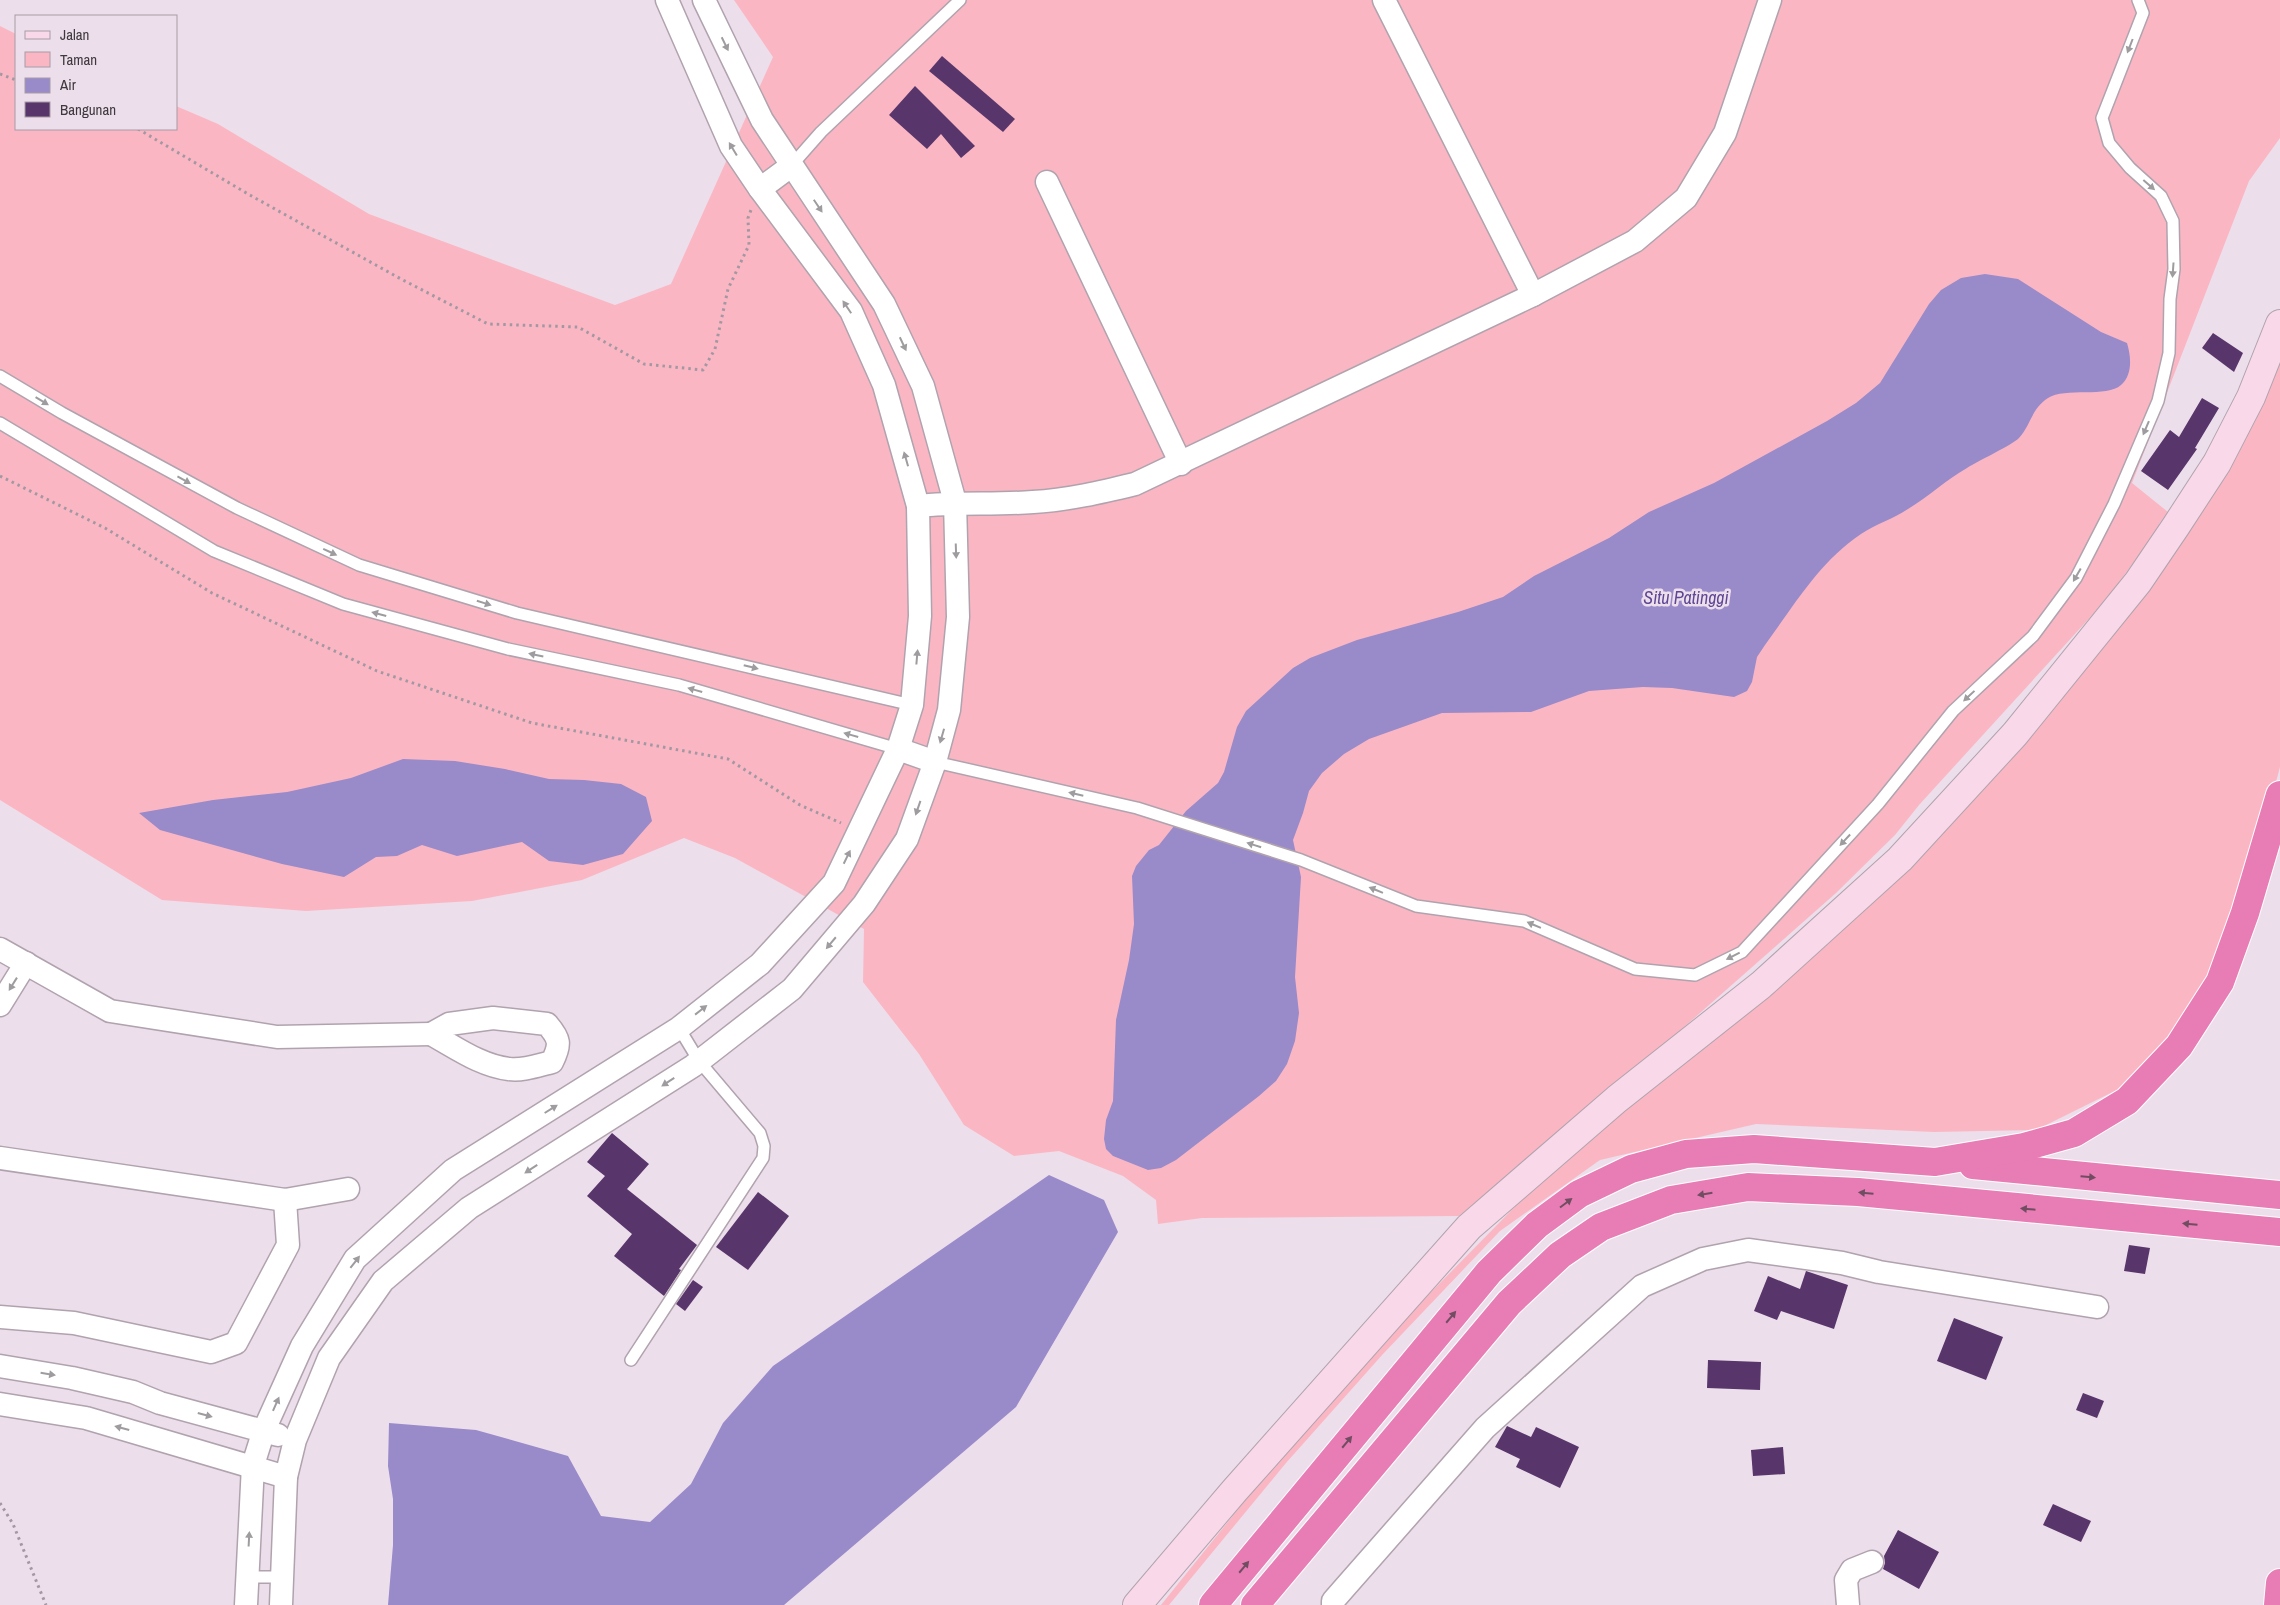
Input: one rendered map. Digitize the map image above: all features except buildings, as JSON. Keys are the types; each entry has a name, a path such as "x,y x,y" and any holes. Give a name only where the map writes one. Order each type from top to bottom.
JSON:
{"highway":[{"path":"1935,1162 2024,1148 2074,1133 2127,1101 2179,1046 2220,982 2245,913 2280,795"},
{"path":"1213,1605 1489,1272 1537,1225 1579,1194 1631,1169 1696,1154 1754,1149 1935,1162 2280,1195"},
{"path":"1255,1605 1509,1303 1560,1254 1601,1227 1671,1200 1748,1187 1830,1191 2280,1232"},
{"path":"2278,1605 2280,1583"}],"main road":[{"path":"1138,1605 1235,1490 1469,1227 1617,1099 1776,972 1900,859 2015,734 2138,582 2182,518 2217,463 2251,397 2280,324"}],"street":[{"path":"246,1605 253,1465 264,1430 302,1346 356,1260 453,1170 679,1028 760,964 834,883 898,749 912,705 920,616 918,506 884,386 851,311 760,189 731,146 667,0"},
{"path":"281,1605 286,1476 295,1440 329,1358 383,1281 469,1208 699,1061 792,989 864,904 907,839 935,762 949,710 958,617 955,502 923,386 884,304 762,120 704,0"},
{"path":"1384,0 1533,296"},
{"path":"918,506 955,502 1033,502 1077,498 1135,484 1181,464 1533,296 1635,241 1686,198 1725,133 1770,0"},
{"path":"760,189 791,166"},
{"path":"1047,182 1181,464"},
{"path":"912,705 949,710"},
{"path":"898,749 935,762"},
{"path":"2,954 26,963 110,1011 276,1037 431,1034 448,1024 493,1018 547,1024 557,1036 559,1049 552,1062 533,1067 509,1069 474,1058 431,1034"},
{"path":"0,1005 26,963"},
{"path":"0,1158 285,1200 348,1189"},
{"path":"0,1317 74,1323 211,1352 236,1343 288,1245 285,1200"},
{"path":"1333,1605 1333,1601 1485,1428 1642,1286 1703,1259 1748,1250 1842,1263 1879,1272 2097,1307"},
{"path":"0,1366 72,1378 133,1392 160,1402 295,1440"},
{"path":"152,1436 160,1402"},
{"path":"0,1404 86,1418 286,1476"},
{"path":"1848,1605 1846,1580 1852,1570 1872,1562"}],"lane":[{"path":"791,166 821,132 960,0"},
{"path":"935,762 1137,808 1301,860 1416,906 1524,920 1635,969 1694,975 1742,952 1878,804 1953,711 2038,629 2076,578 2114,504 2158,401 2169,353 2170,299 2174,269 2173,221 2161,196 2130,168 2109,143 2102,118 2143,12 2138,0"},
{"path":"0,376 62,413 237,508 359,565 517,613 912,705"},
{"path":"0,423 214,551 343,604 508,649 679,685 898,749"},
{"path":"631,1360 763,1158 764,1146 760,1133 699,1061 679,1028"},
{"path":"247,1577 283,1577"}],"path":[{"path":"0,74 15,80"},
{"path":"140,130 401,279 488,324 578,327 644,364 703,370 716,349 728,289 749,245 748,218 760,189"},
{"path":"0,476 105,528 212,593 377,671 532,723 728,759 800,805 860,831"},
{"path":"0,1503 12,1524 46,1605"}],"green space":[{"path":"734,0 2280,0 2280,138 2249,181 2132,483 2168,512 2159,524 2161,525 2106,600 1919,805 1895,835 1836,893 1624,1080 1459,1216 1202,1218 1158,1224 1156,1200 1123,1176 1059,1151 1014,1156 964,1125 919,1054 863,982 864,929 735,858 684,838 582,880 472,901 306,911 162,900 0,800 0,26 15,34 15,130 178,130 178,107 218,124 369,214 615,305 671,284 773,57"},
{"path":"2280,352 2280,767 2260,842 2205,985 2141,1078 2036,1130 1934,1132 1756,1124 1600,1160 1500,1231 1383,1354 1286,1463 1169,1605 1161,1605 1281,1456 1377,1347 1564,1157 1820,950 1921,854 2064,686"}],"water":[{"name":"Situ Patinggi","path":"1985,274 2018,279 2101,332 2127,343 2130,365 2125,381 2115,389 2106,391 2065,393 2048,398 2038,407 2023,433 2015,441 1959,473 1915,504 1896,516 1867,530 1846,545 1808,585 1765,645 1757,657 1752,682 1747,691 1734,697 1672,688 1643,687 1589,691 1531,712 1442,713 1369,739 1344,754 1322,773 1309,791 1293,840 1301,877 1295,977 1299,1013 1295,1041 1287,1064 1276,1081 1259,1096 1176,1160 1161,1168 1148,1170 1113,1156 1106,1149 1104,1139 1106,1120 1113,1101 1116,1020 1129,960 1134,924 1132,876 1136,866 1149,850 1159,845 1186,811 1218,783 1224,772 1237,727 1246,711 1293,668 1310,658 1357,640 1458,612 1503,597 1534,576 1609,538 1649,512 1714,483 1827,421 1856,403 1880,383 1929,304 1941,290 1961,278"},
{"path":"403,759 455,761 505,769 549,779 621,784 646,797 652,821 623,854 583,865 549,861 522,842 457,856 422,845 397,856 376,857 344,877 282,864 160,830 139,813 213,800 287,792 351,778"},
{"path":"1049,1175 1104,1200 1118,1232 1016,1407 784,1605 388,1605 393,1545 393,1499 388,1466 389,1423 476,1430 568,1456 601,1516 650,1522 691,1484 723,1423 773,1366"}]}
